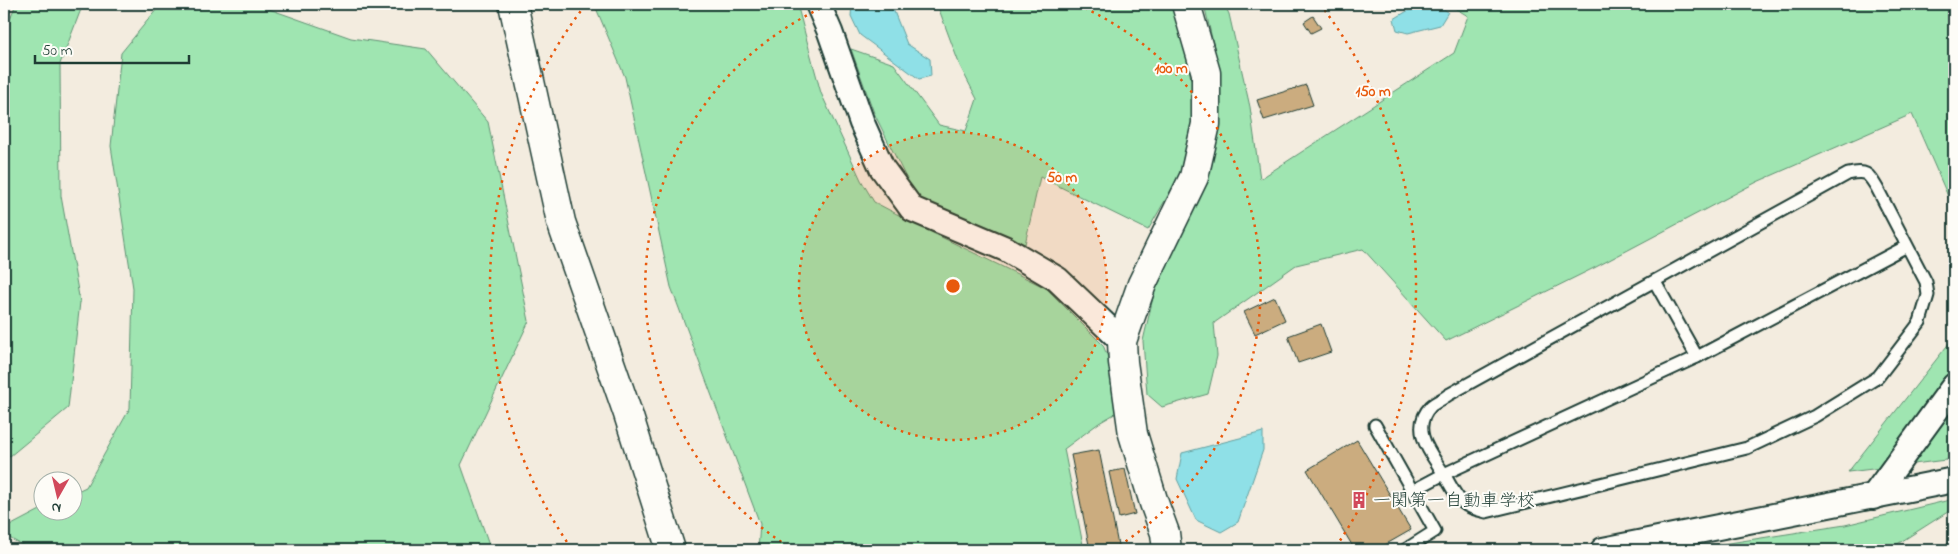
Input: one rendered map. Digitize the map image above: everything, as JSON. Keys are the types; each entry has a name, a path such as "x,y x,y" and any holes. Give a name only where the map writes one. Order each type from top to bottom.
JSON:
{"street":[{"path":"513,4 561,222 628,414 671,550"},
{"path":"818,4 830,32 862,123 882,168 912,209 1006,249 1057,279 1122,342"},
{"path":"1167,550 1165,533 1151,494 1134,434 1123,362 1122,342 1142,284 1194,177 1206,124 1206,73 1186,4"},
{"path":"1873,497 1954,386"},
{"path":"1603,550 1954,480"}],"lane":[{"path":"1865,172 1870,176 1926,282 1928,295 1920,322 1878,376 1815,416 1747,448 1486,512 1468,508 1460,500 1423,440 1421,426 1431,406 1655,282 1848,174 1865,172"},
{"path":"1412,491 1444,474 1697,357 1907,246"},
{"path":"1655,282 1697,357"},
{"path":"1375,425 1435,531 1405,550"}],"green space":[{"path":"16,4 83,4 60,64 61,196 80,302 68,408 4,461 4,33"},
{"path":"161,4 255,4 351,38 426,49 488,122 529,321 461,465 491,550 31,550 4,535 4,529 32,514 32,522 82,522 82,489 86,487 130,408 133,288 111,146 121,53"},
{"path":"592,4 797,4 821,93 861,180 874,202 1046,288 1103,345 1119,385 1118,412 1099,423 1064,449 1084,550 758,550 760,524 671,287 625,77 596,8"},
{"path":"937,4 1176,4 1199,119 1178,178 1148,230 1040,177 1025,244 942,214 915,196 874,113 851,49 894,64 939,125 966,131 977,99 960,66"},
{"path":"1204,4 1224,4 1229,14 1250,107 1260,179 1454,53 1468,16 1448,4 1954,4 1954,210 1912,114 1757,182 1596,267 1446,341 1363,249 1296,265 1214,323 1217,356 1208,394 1162,407 1147,394 1143,341 1155,289 1213,147 1220,102 1217,60"},
{"path":"1954,337 1954,459 1848,472"},
{"path":"1954,499 1954,508 1888,550 1684,550 1845,525"}],"water":[{"path":"852,4 891,4 907,44 930,59 931,76 919,79 860,35 851,16"},
{"path":"1436,4 1448,12 1440,25 1408,33 1397,30 1394,19 1409,10"},
{"path":"1263,432 1263,450 1238,522 1221,532 1196,520 1177,479 1182,453"}],"building":[{"path":"1313,16 1321,28 1311,33 1304,22"},
{"path":"1306,85 1313,105 1264,120 1257,100"},
{"path":"1275,297 1285,320 1255,334 1244,312"},
{"path":"1321,324 1331,352 1298,363 1288,336"},
{"name":"一関第一自動車学校","path":"1357,440 1411,530 1376,550 1355,550 1307,470"},
{"path":"1099,450 1119,550 1090,550 1071,455"},
{"path":"1125,469 1135,514 1119,518 1109,472"},
{"path":"1954,541 1954,550 1931,550"}],"place":[{"name":"一関第一自動車学校","path":"1359,500"}]}
